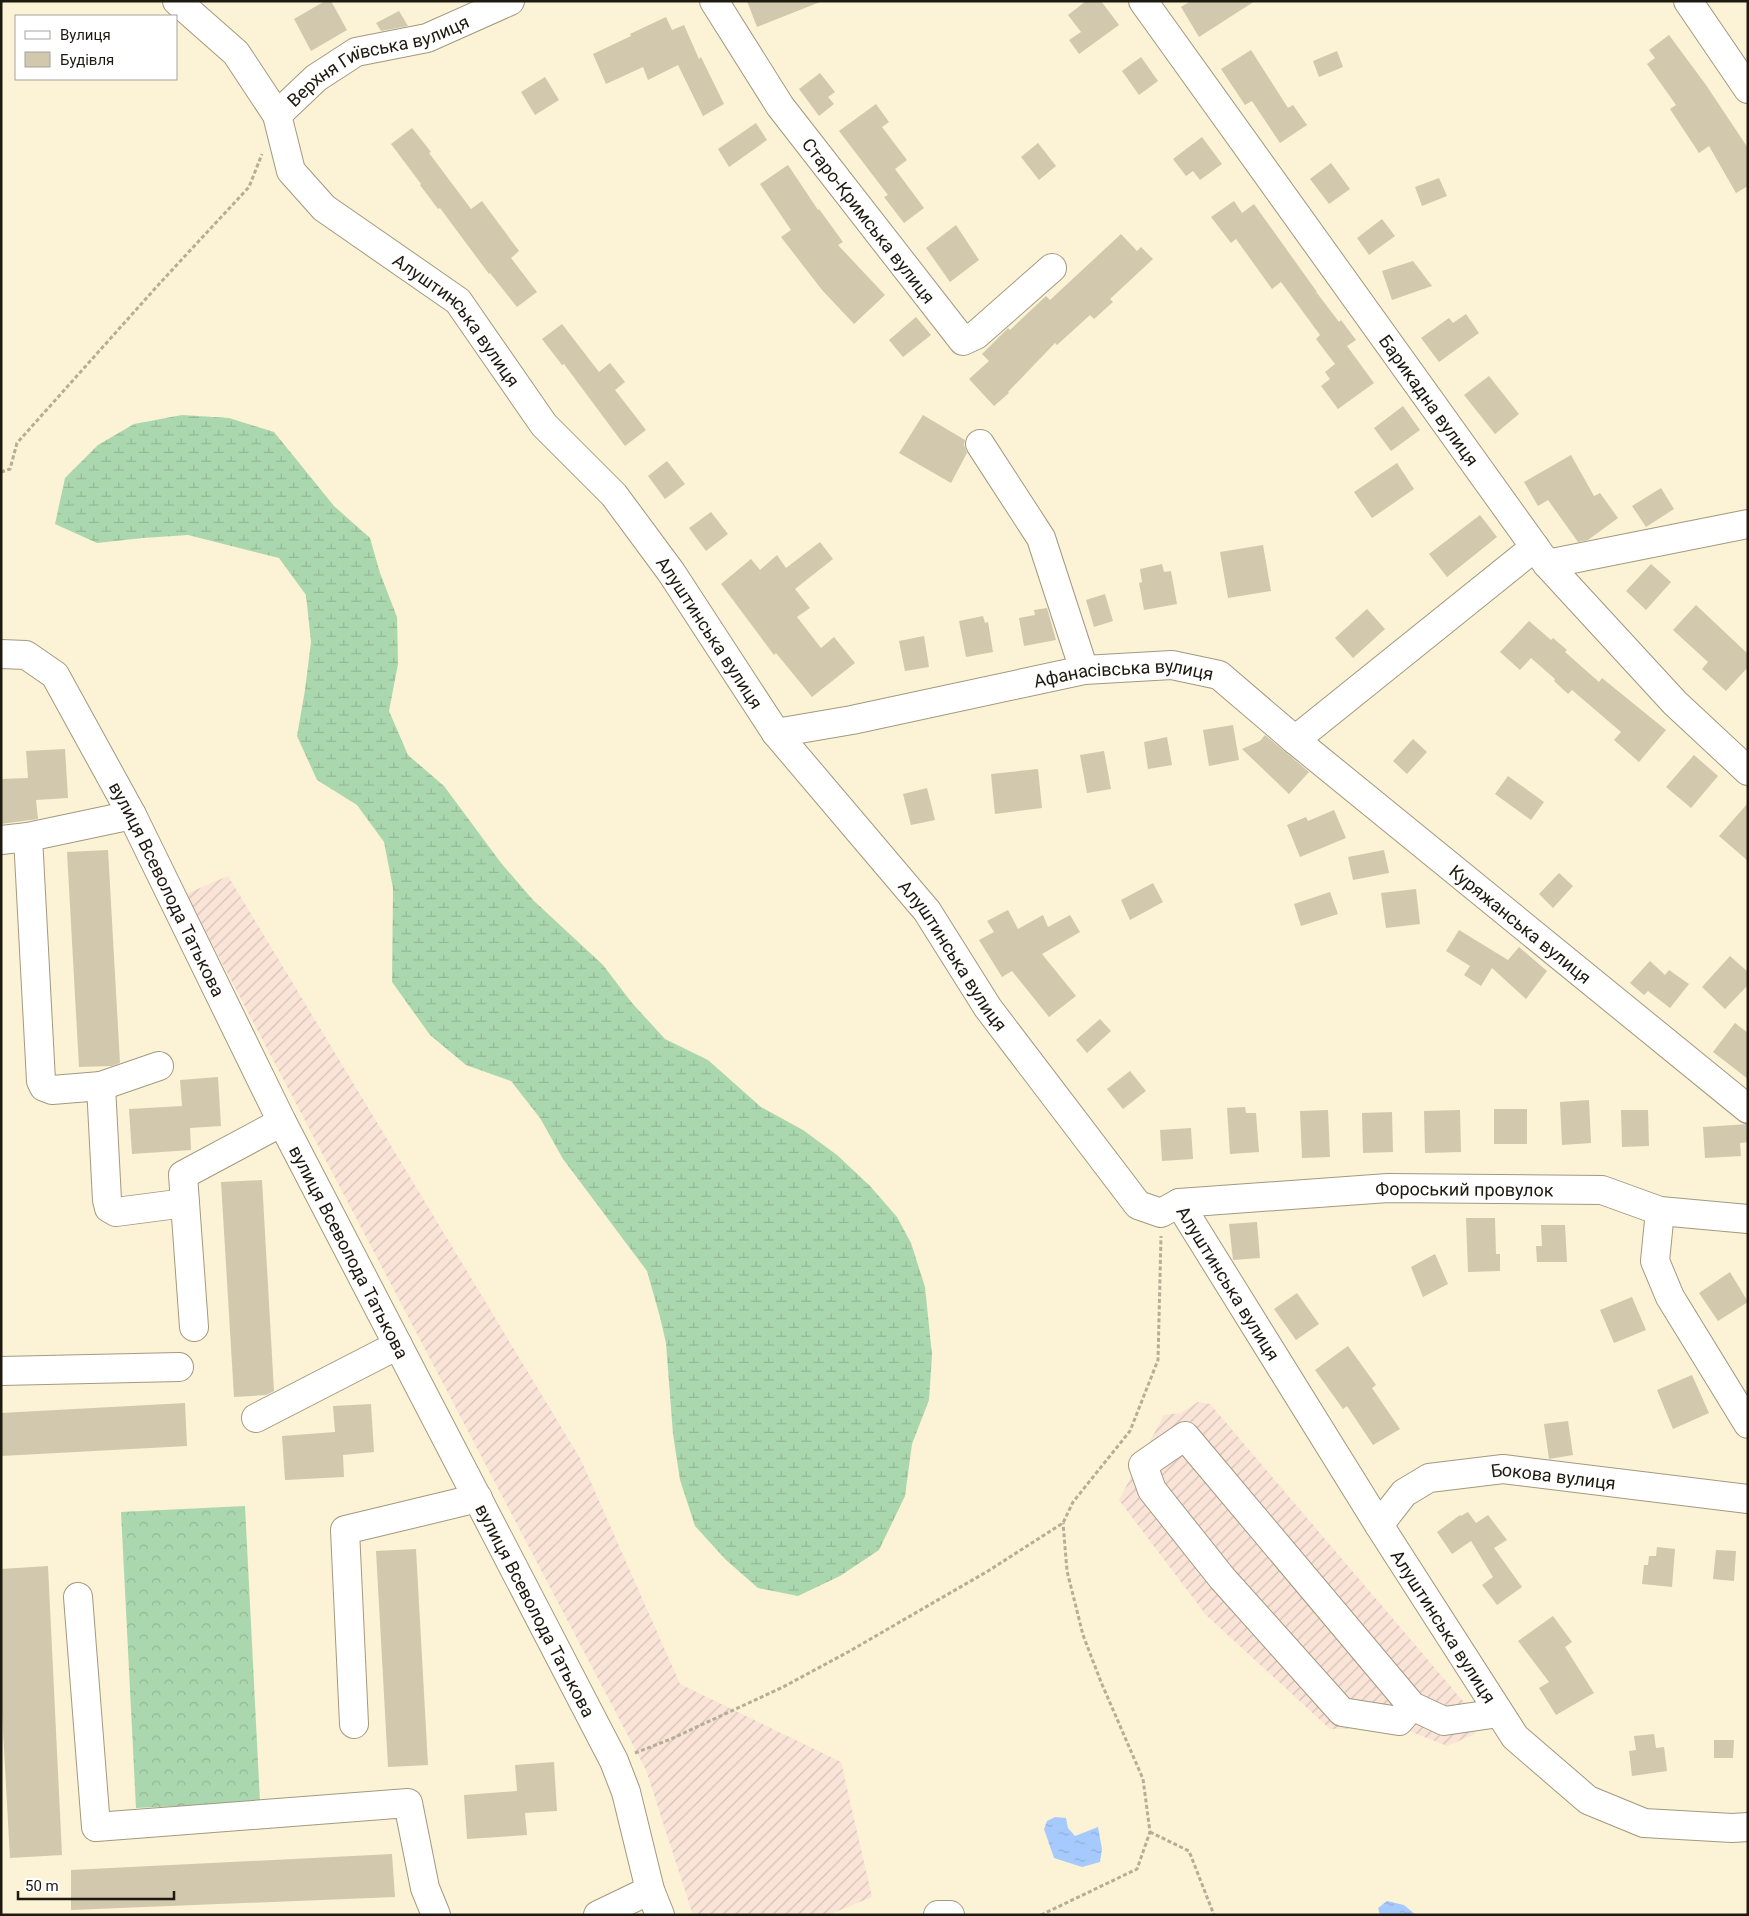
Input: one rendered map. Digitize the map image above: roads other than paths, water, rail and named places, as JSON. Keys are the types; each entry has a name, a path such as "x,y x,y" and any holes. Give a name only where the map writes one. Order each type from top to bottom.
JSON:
{"street":[{"name":"Алуштинська вулиця","path":"176,1 236,53 277,115 291,171 324,208 458,300 544,425 614,495 659,557 776,733 927,911 988,1008 1138,1205 1170,1208 1379,1525 1515,1737 1588,1800 1644,1823 1732,1828 1748,1827"},
{"name":"Верхня Гиївська вулиця","path":"277,115 316,78 356,52 427,38 510,1"},
{"name":"Старо-Кримська вулиця","path":"714,1 780,106 963,341 976,335 1052,268"},
{"name":"Барикадна вулиця","path":"1143,1 1541,555 1675,703 1748,771"},
{"path":"1688,1 1748,88"},
{"path":"980,444 1041,538 1084,670"},
{"path":"1295,740 1541,555 1748,524"},
{"name":"вулиця Всеволода Татькова","path":"1,654 26,655 55,674 132,815 282,1122 614,1761 626,1792 650,1890 660,1915"},
{"name":"Афанасівська вулиця","path":"776,733 852,720 1084,670 1172,665 1219,675 1295,740"},
{"name":"Куряжанська вулиця","path":"1295,740 1748,1109"},
{"path":"1,840 28,837 132,815"},
{"path":"28,837 40,1081 44,1087 52,1090 101,1086 159,1066"},
{"path":"101,1086 109,1208 116,1212 185,1203"},
{"path":"194,1327 183,1175 282,1122"},
{"name":"Фороський провулок","path":"1170,1208 1388,1188 1602,1190 1660,1211 1748,1219"},
{"path":"1660,1211 1655,1261 1670,1297 1748,1424"},
{"path":"256,1418 398,1345"},
{"path":"1,1371 179,1366"},
{"path":"1412,1706 1399,1721 1342,1712 1222,1578 1152,1490 1143,1465 1185,1436 1412,1706 1444,1721 1500,1713"},
{"name":"Бокова вулиця","path":"1379,1525 1404,1493 1429,1478 1503,1469 1748,1500"},
{"path":"354,1724 345,1530 478,1498"},
{"path":"78,1597 96,1827 408,1803 425,1888 436,1915"},
{"path":"598,1915 650,1890"}],"water":[{"path":"1055,1817 1066,1818 1068,1828 1075,1836 1098,1827 1102,1849 1100,1862 1082,1867 1054,1858 1044,1829 1047,1821"},
{"path":"1387,1901 1404,1905 1416,1915 1380,1915 1378,1908"}]}
